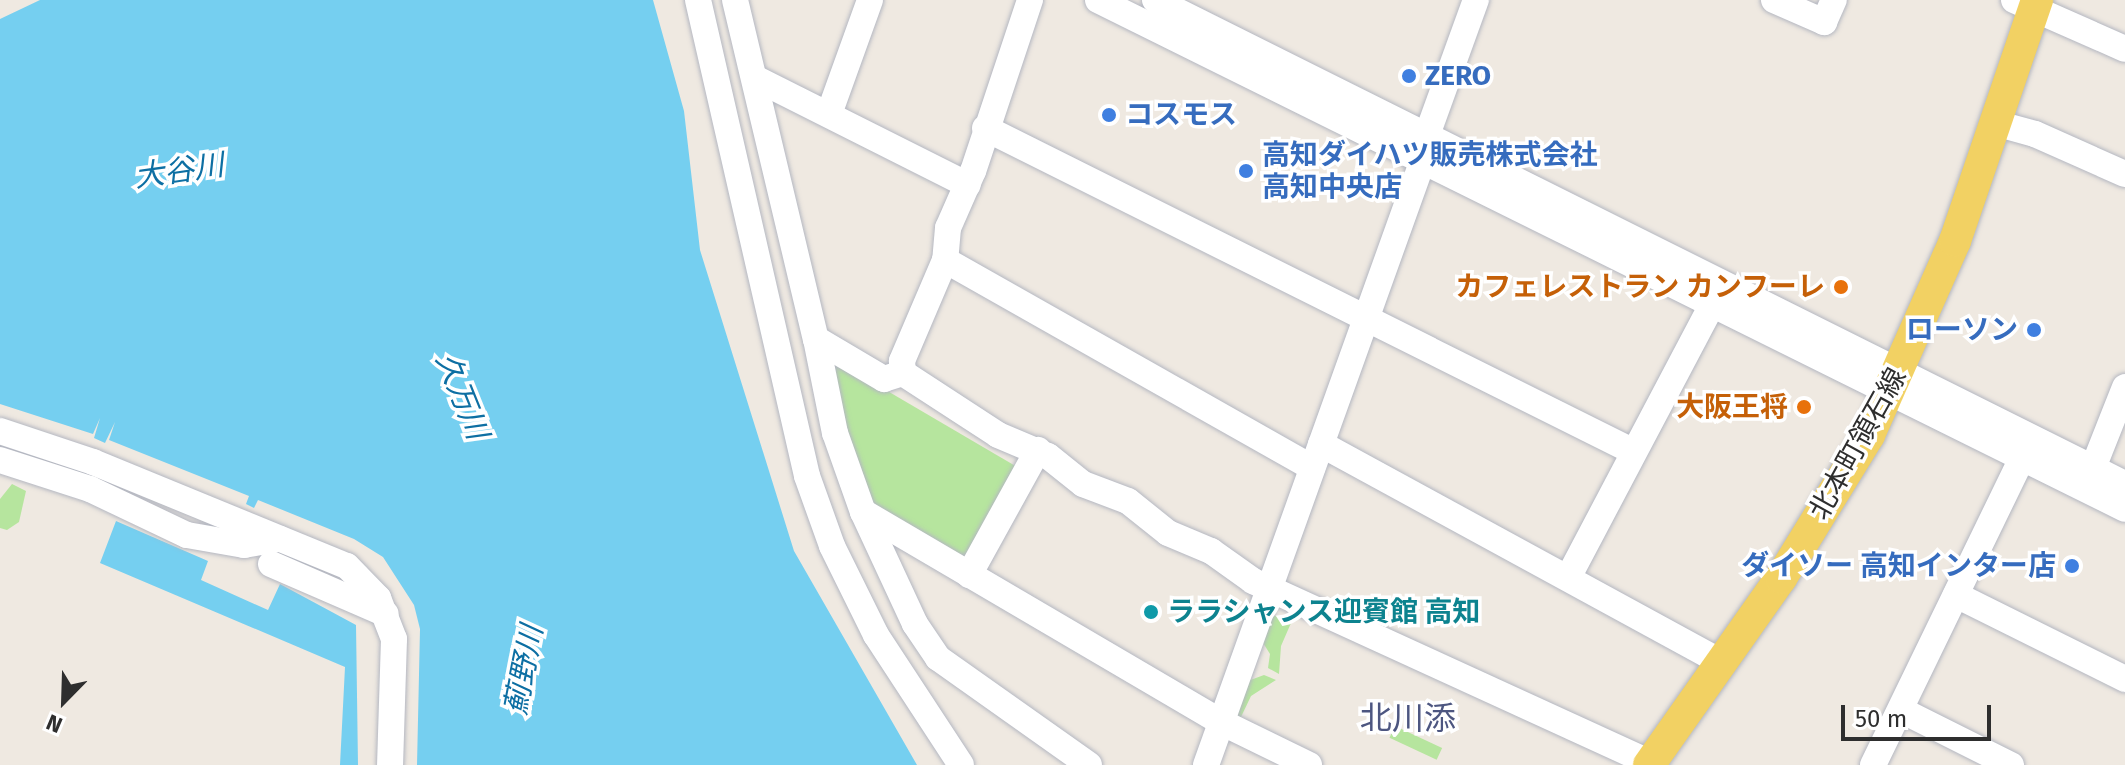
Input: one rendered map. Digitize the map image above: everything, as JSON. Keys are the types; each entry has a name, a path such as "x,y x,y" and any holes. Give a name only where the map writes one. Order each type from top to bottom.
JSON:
{"main road":[{"name":"北本町領石線","path":"1652,764 1828,503 1895,381 1955,241 1995,123 2028,3"}],"street":[{"path":"698,0 807,476 832,546 876,635 961,765"},
{"path":"735,0 816,339 835,433 863,512 915,624 938,658 1089,765"},
{"path":"829,114 870,0"},
{"path":"1030,0 968,185 948,228 945,260 900,367 903,373 998,435 1038,450 1083,484 1128,501 1168,533 1211,551 1268,589 1301,600 1341,625 1384,638 1413,658 1469,678 1607,757 1652,764"},
{"path":"1098,0 1425,148 1895,381 2022,458 2125,509"},
{"path":"1155,0 1712,305 1895,381 2125,484"},
{"path":"1774,0 1824,22 1834,0"},
{"path":"1206,765 1425,148 1467,3"},
{"path":"2028,3 2125,49"},
{"path":"755,78 968,185"},
{"path":"1995,123 2035,134 2125,174"},
{"path":"985,128 1632,451"},
{"path":"945,260 1317,456 1569,576 1723,663"},
{"path":"1569,576 1632,451 1712,305"},
{"path":"816,339 884,379 903,373"},
{"path":"2093,468 2125,387"},
{"path":"0,431 93,462 347,566 365,582 386,614 394,639 390,765"},
{"path":"969,575 1038,450"},
{"path":"1873,765 2022,458"},
{"path":"0,460 90,489 187,535 244,545 279,539"},
{"path":"863,512 1221,722 1309,765"},
{"path":"271,564 386,614"},
{"path":"1956,595 2125,679"},
{"path":"1901,710 2011,765"}],"green space":[{"path":"838,362 1019,468 968,556 958,558 866,500 830,367"},
{"path":"12,484 26,491 19,522 7,530 0,528 0,499"},
{"path":"1269,613 1291,623 1281,646 1279,674 1268,668 1270,654 1260,638"},
{"path":"1264,675 1276,680 1251,696 1240,719 1235,710 1245,682"},
{"path":"1395,726 1442,748 1437,760 1390,738"}],"water":[{"path":"40,0 653,0 684,111 700,250 794,551 917,765 417,765 420,629 414,605 383,557 354,539 258,500 254,508 246,504 249,496 109,440 115,422 105,443 94,438 100,418 93,434 0,404 0,19"},
{"path":"116,521 208,561 201,580 268,610 280,584 356,625 358,765 340,765 345,667 100,563"}],"place":[{"name":"ZERO","path":"1409,76"},
{"name":"コスモス","path":"1109,115"},
{"name":"高知ダイハツ販売株式会社 高知中央店","path":"1246,171"},
{"name":"カフェレストラン カンフーレ","path":"1841,287"},
{"name":"ローソン","path":"2034,330"},
{"name":"大阪王将","path":"1804,407"},
{"name":"ダイソー 高知インター店","path":"2072,566"},
{"name":"ララシャンス迎賓館 高知","path":"1151,612"}],"district":[{"name":"北川添","path":"1408,718"}],"water label":[{"name":"大谷川","path":"179,171"},
{"name":"久万川","path":"462,396"},
{"name":"薊野川","path":"524,670"}]}
